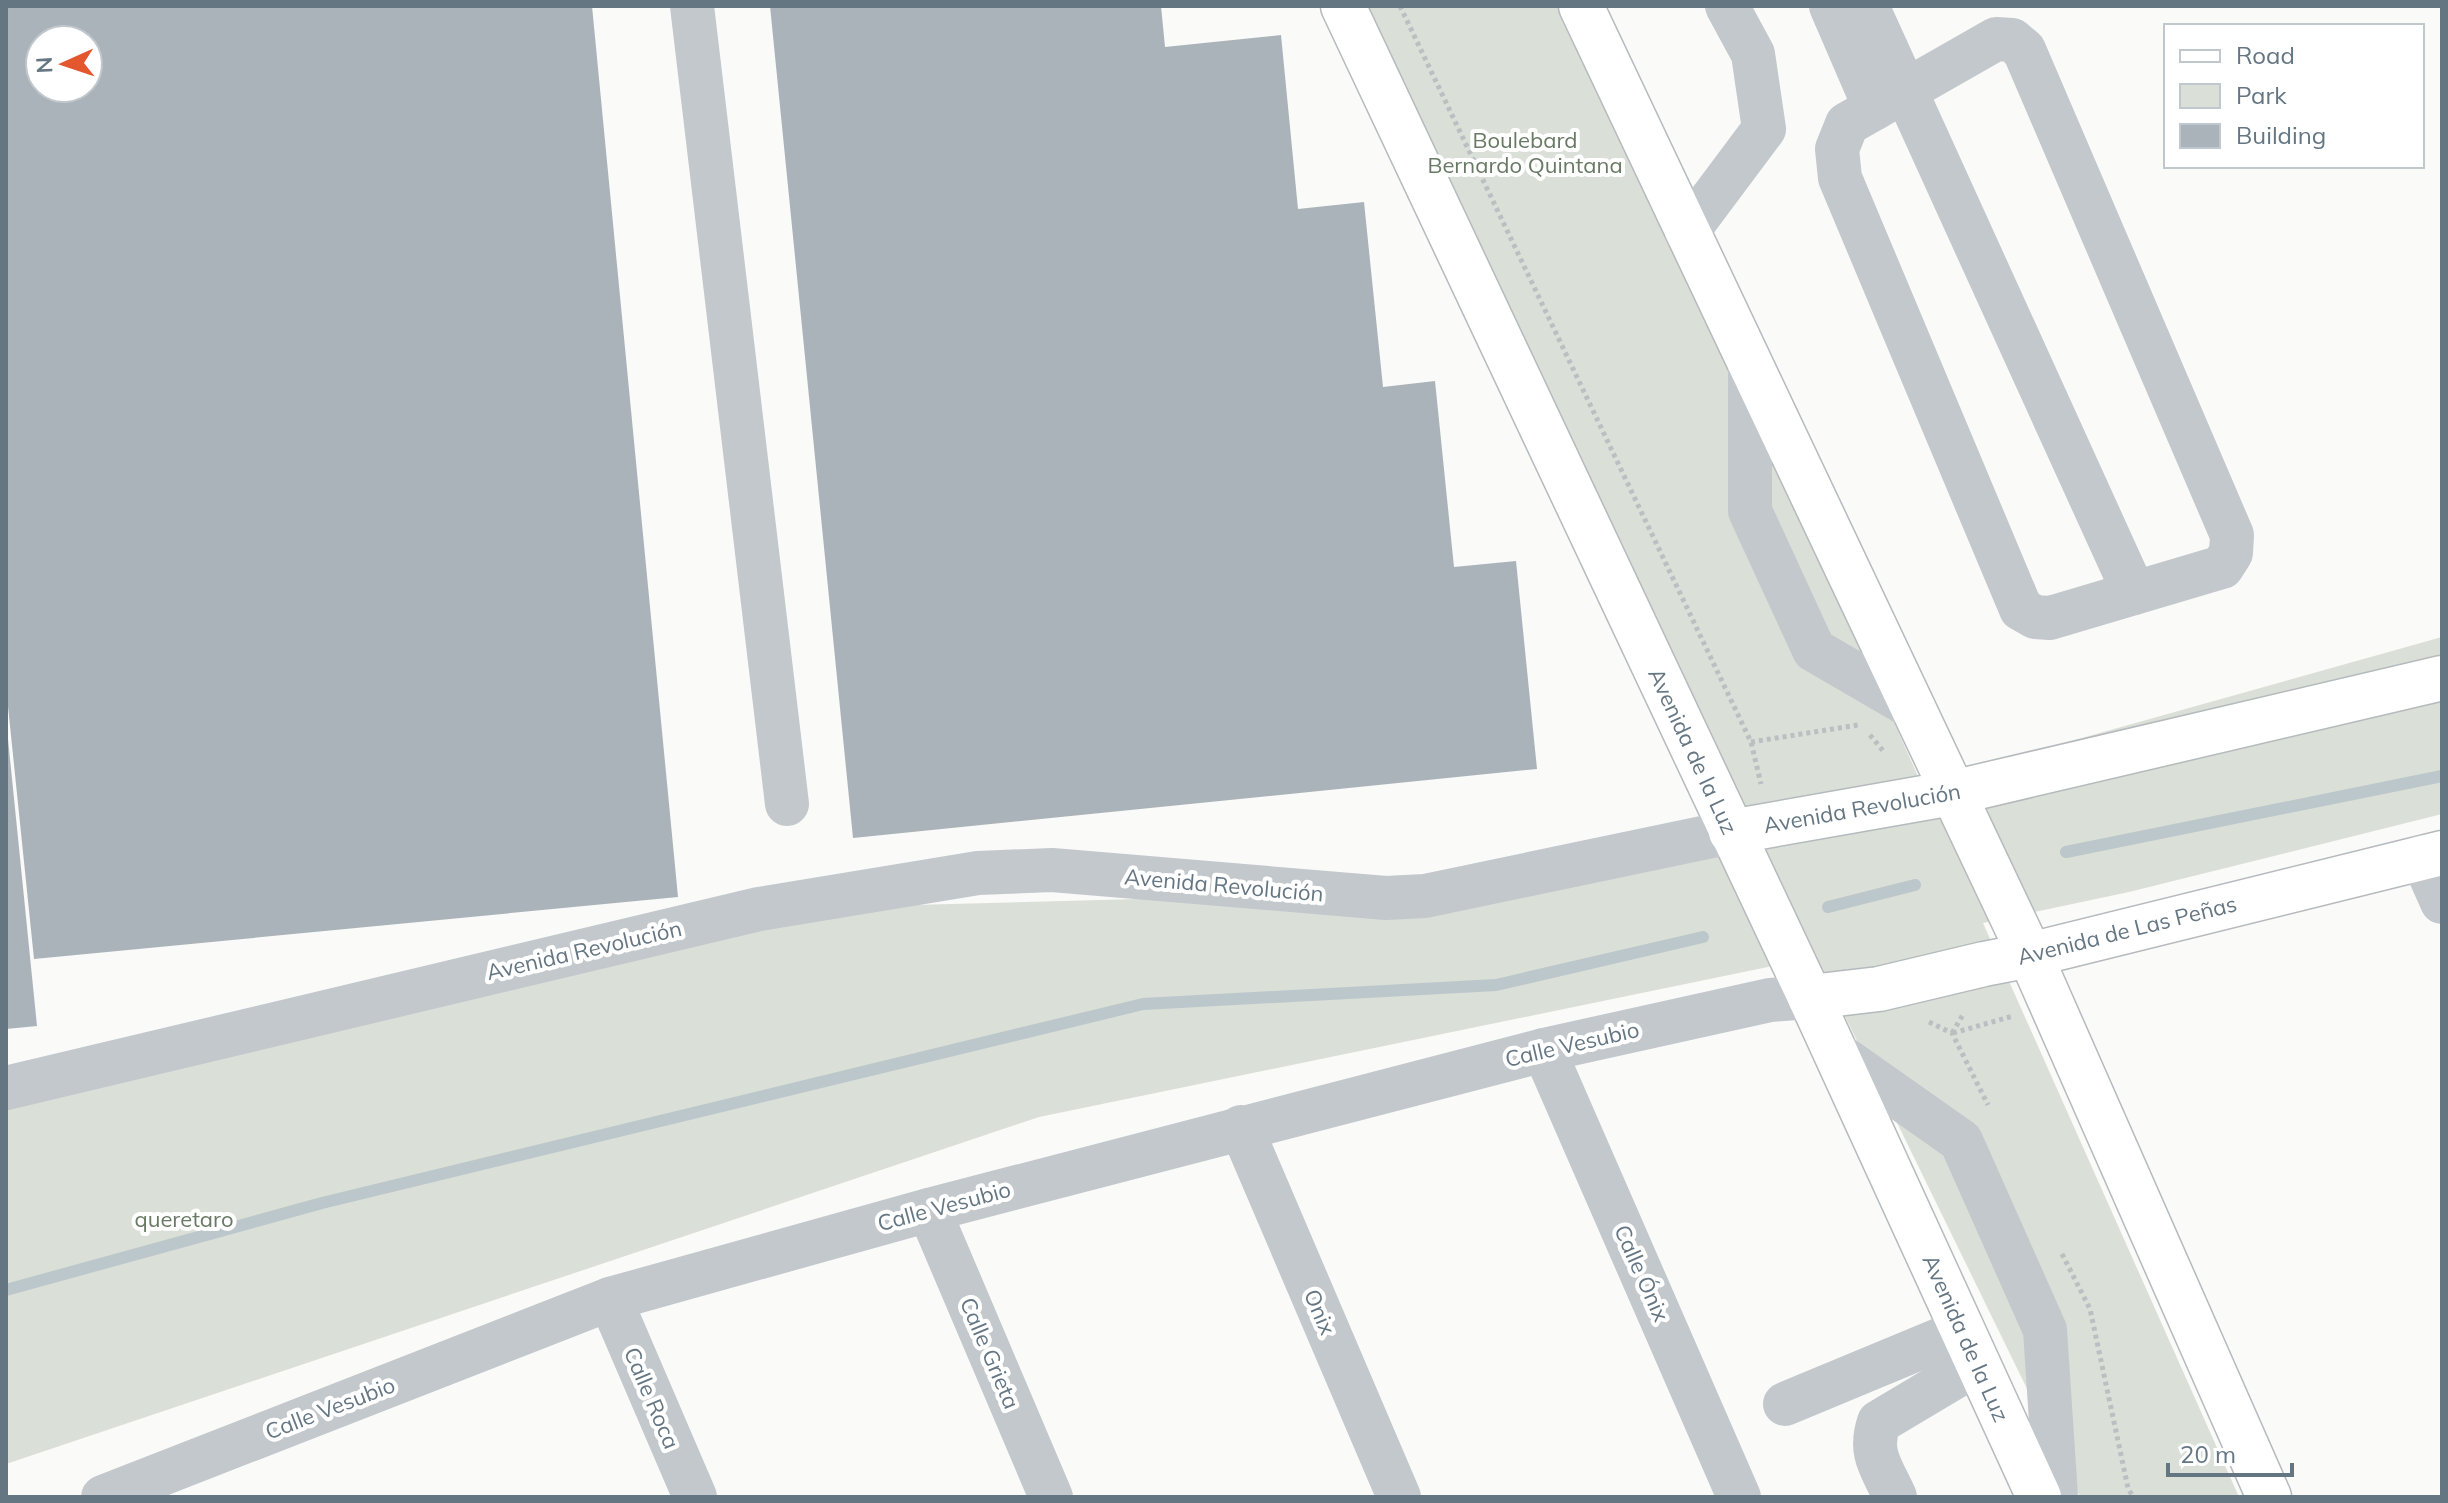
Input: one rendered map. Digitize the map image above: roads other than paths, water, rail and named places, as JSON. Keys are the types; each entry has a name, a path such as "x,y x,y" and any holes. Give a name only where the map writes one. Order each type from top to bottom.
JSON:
{"main road":[{"name":"Avenida de la Luz","path":"1343,6 1751,828 1810,997 2039,1497"},
{"path":"1581,6 2030,955 2269,1497"},
{"name":"Avenida Revolución","path":"1751,828 1952,793 2442,678"},
{"name":"Avenida de Las Peñas","path":"1810,997 1879,989 2030,955 2432,855"}],"street":[{"path":"692,6 787,804"},
{"path":"1687,232 1764,129 1753,54 1727,6"},
{"path":"1831,6 1891,99 2134,593"},
{"path":"1867,6 1891,99"},
{"path":"1996,39 2012,40 2024,50 2232,535 2231,553 2222,567 2050,618 2035,617 2021,609 1840,178 1837,149 1847,124 1891,99 1996,39"},
{"path":"1750,366 1750,511 1814,650 1912,707"},
{"name":"Avenida Revolución","path":"6,1088 759,909 978,873 1052,870 1386,898 1425,896 1751,828"},
{"path":"2432,855 2442,902"},
{"name":"Calle Vesubio","path":"103,1497 610,1299 929,1210 1544,1050 1770,1000 1810,997"},
{"name":"Calle Ónix","path":"1544,1050 1739,1497"},
{"path":"1836,1053 1961,1141 2045,1330 2056,1497"},
{"name":"Onix","path":"1241,1127 1399,1497"},
{"name":"Calle Grieta","path":"929,1210 1051,1497"},
{"name":"Calle Roca","path":"610,1299 695,1497"},
{"path":"1785,1404 1970,1346"},
{"path":"1895,1497 1876,1457 1873,1440 1879,1422 1970,1346"}],"waterway":[{"path":"2066,852 2442,776"},
{"path":"1828,907 1915,885"},
{"path":"6,1290 322,1203 1143,1004 1496,985 1703,937"}],"park label":[{"name":"Boulebard Bernardo Quintana","path":"1525,152"},
{"name":"queretaro","path":"184,1219"}]}
